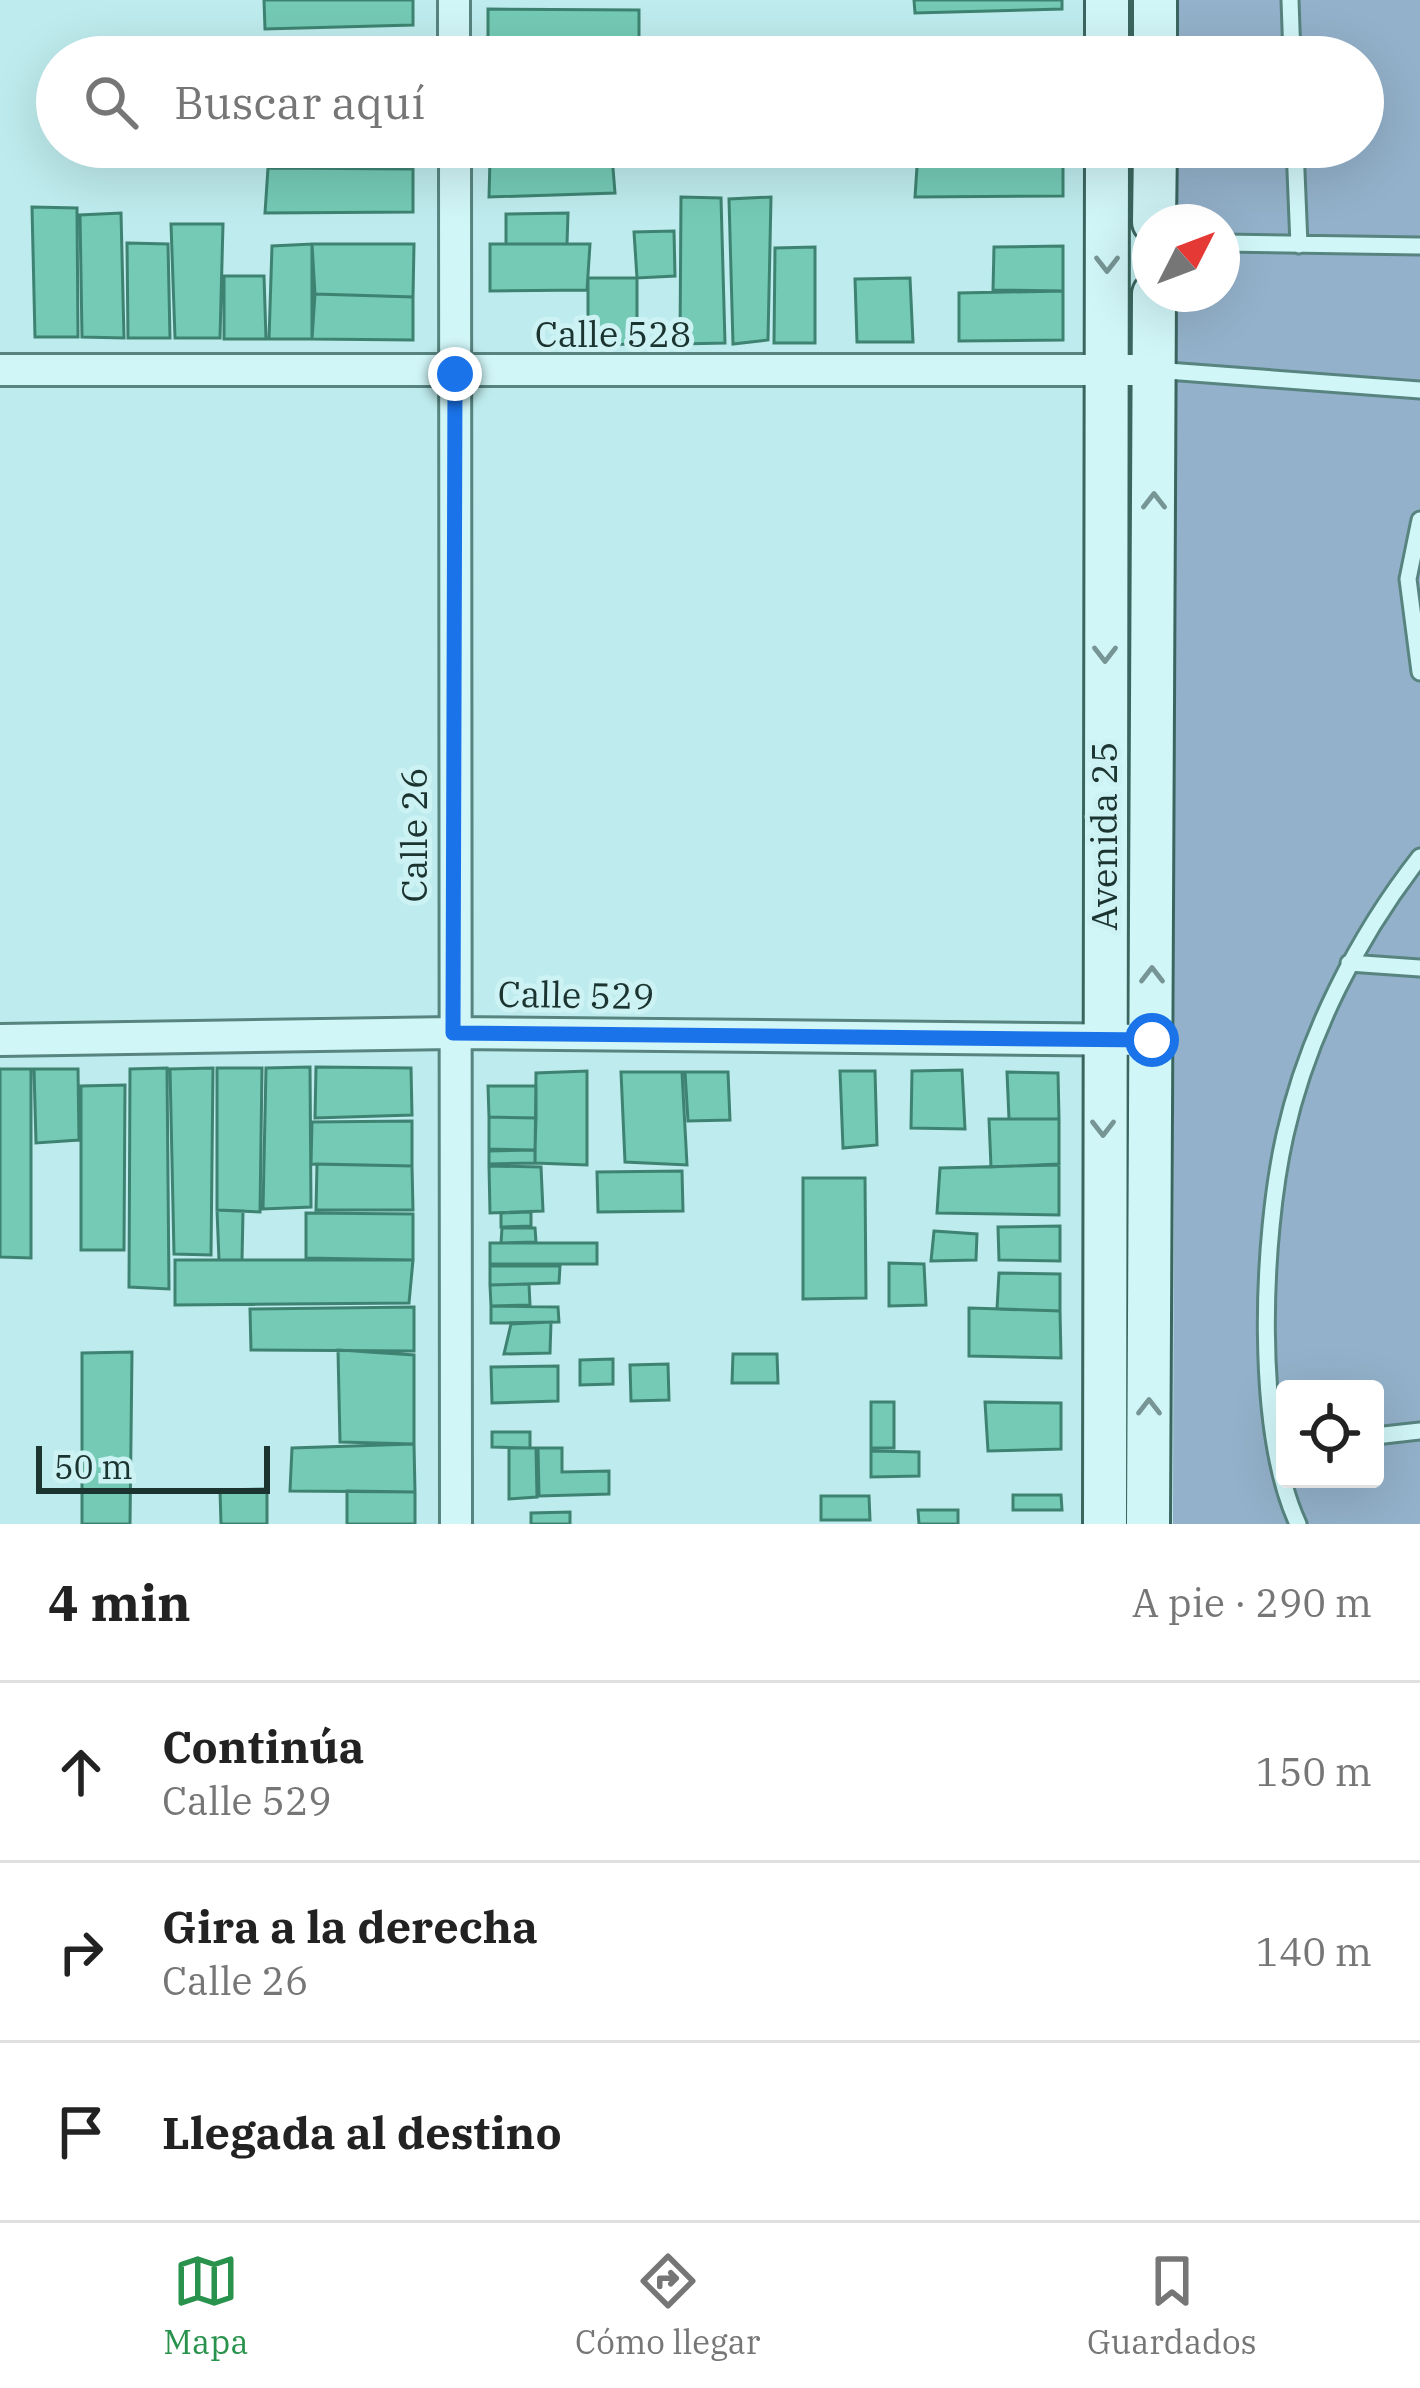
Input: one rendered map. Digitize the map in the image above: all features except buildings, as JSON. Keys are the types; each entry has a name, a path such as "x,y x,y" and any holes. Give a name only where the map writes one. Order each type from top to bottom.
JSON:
{"main road":[{"path":"1107,0 1107,36"},
{"path":"1155,0 1155,36"},
{"name":"Avenida 25","path":"1105,1524 1102,1039 1107,168"},
{"path":"1154,204 1155,168"},
{"name":"Avenida 25","path":"1148,1524 1154,312"}],"street":[{"path":"454,0 454,36"},
{"name":"Calle 26","path":"454,168 456,1524"},
{"name":"Calle 528","path":"0,370 455,374 1154,370"},
{"name":"Calle 529","path":"0,1040 453,1033 1152,1040"}],"lane":[{"path":"1290,0 1291,36"},
{"path":"1296,168 1299,245"},
{"path":"1240,243 1420,246"},
{"path":"1154,370 1420,390"},
{"path":"1420,520 1408,579 1420,672"},
{"path":"1276,1418 1266,1352 1285,1136 1349,963 1420,857"},
{"path":"1349,963 1420,968"},
{"path":"1384,1435 1420,1431"},
{"path":"1286,1488 1298,1524"},
{"path":"1284,1524 1288,1502"}],"shaded area":[{"path":"1176,0 1420,0 1420,1524 1173,1524 1176,312 1240,312 1240,204 1176,204 1176,168 1384,168 1384,36 1176,36"}],"route":[{"path":"455,374 453,1033 1152,1040"}]}
